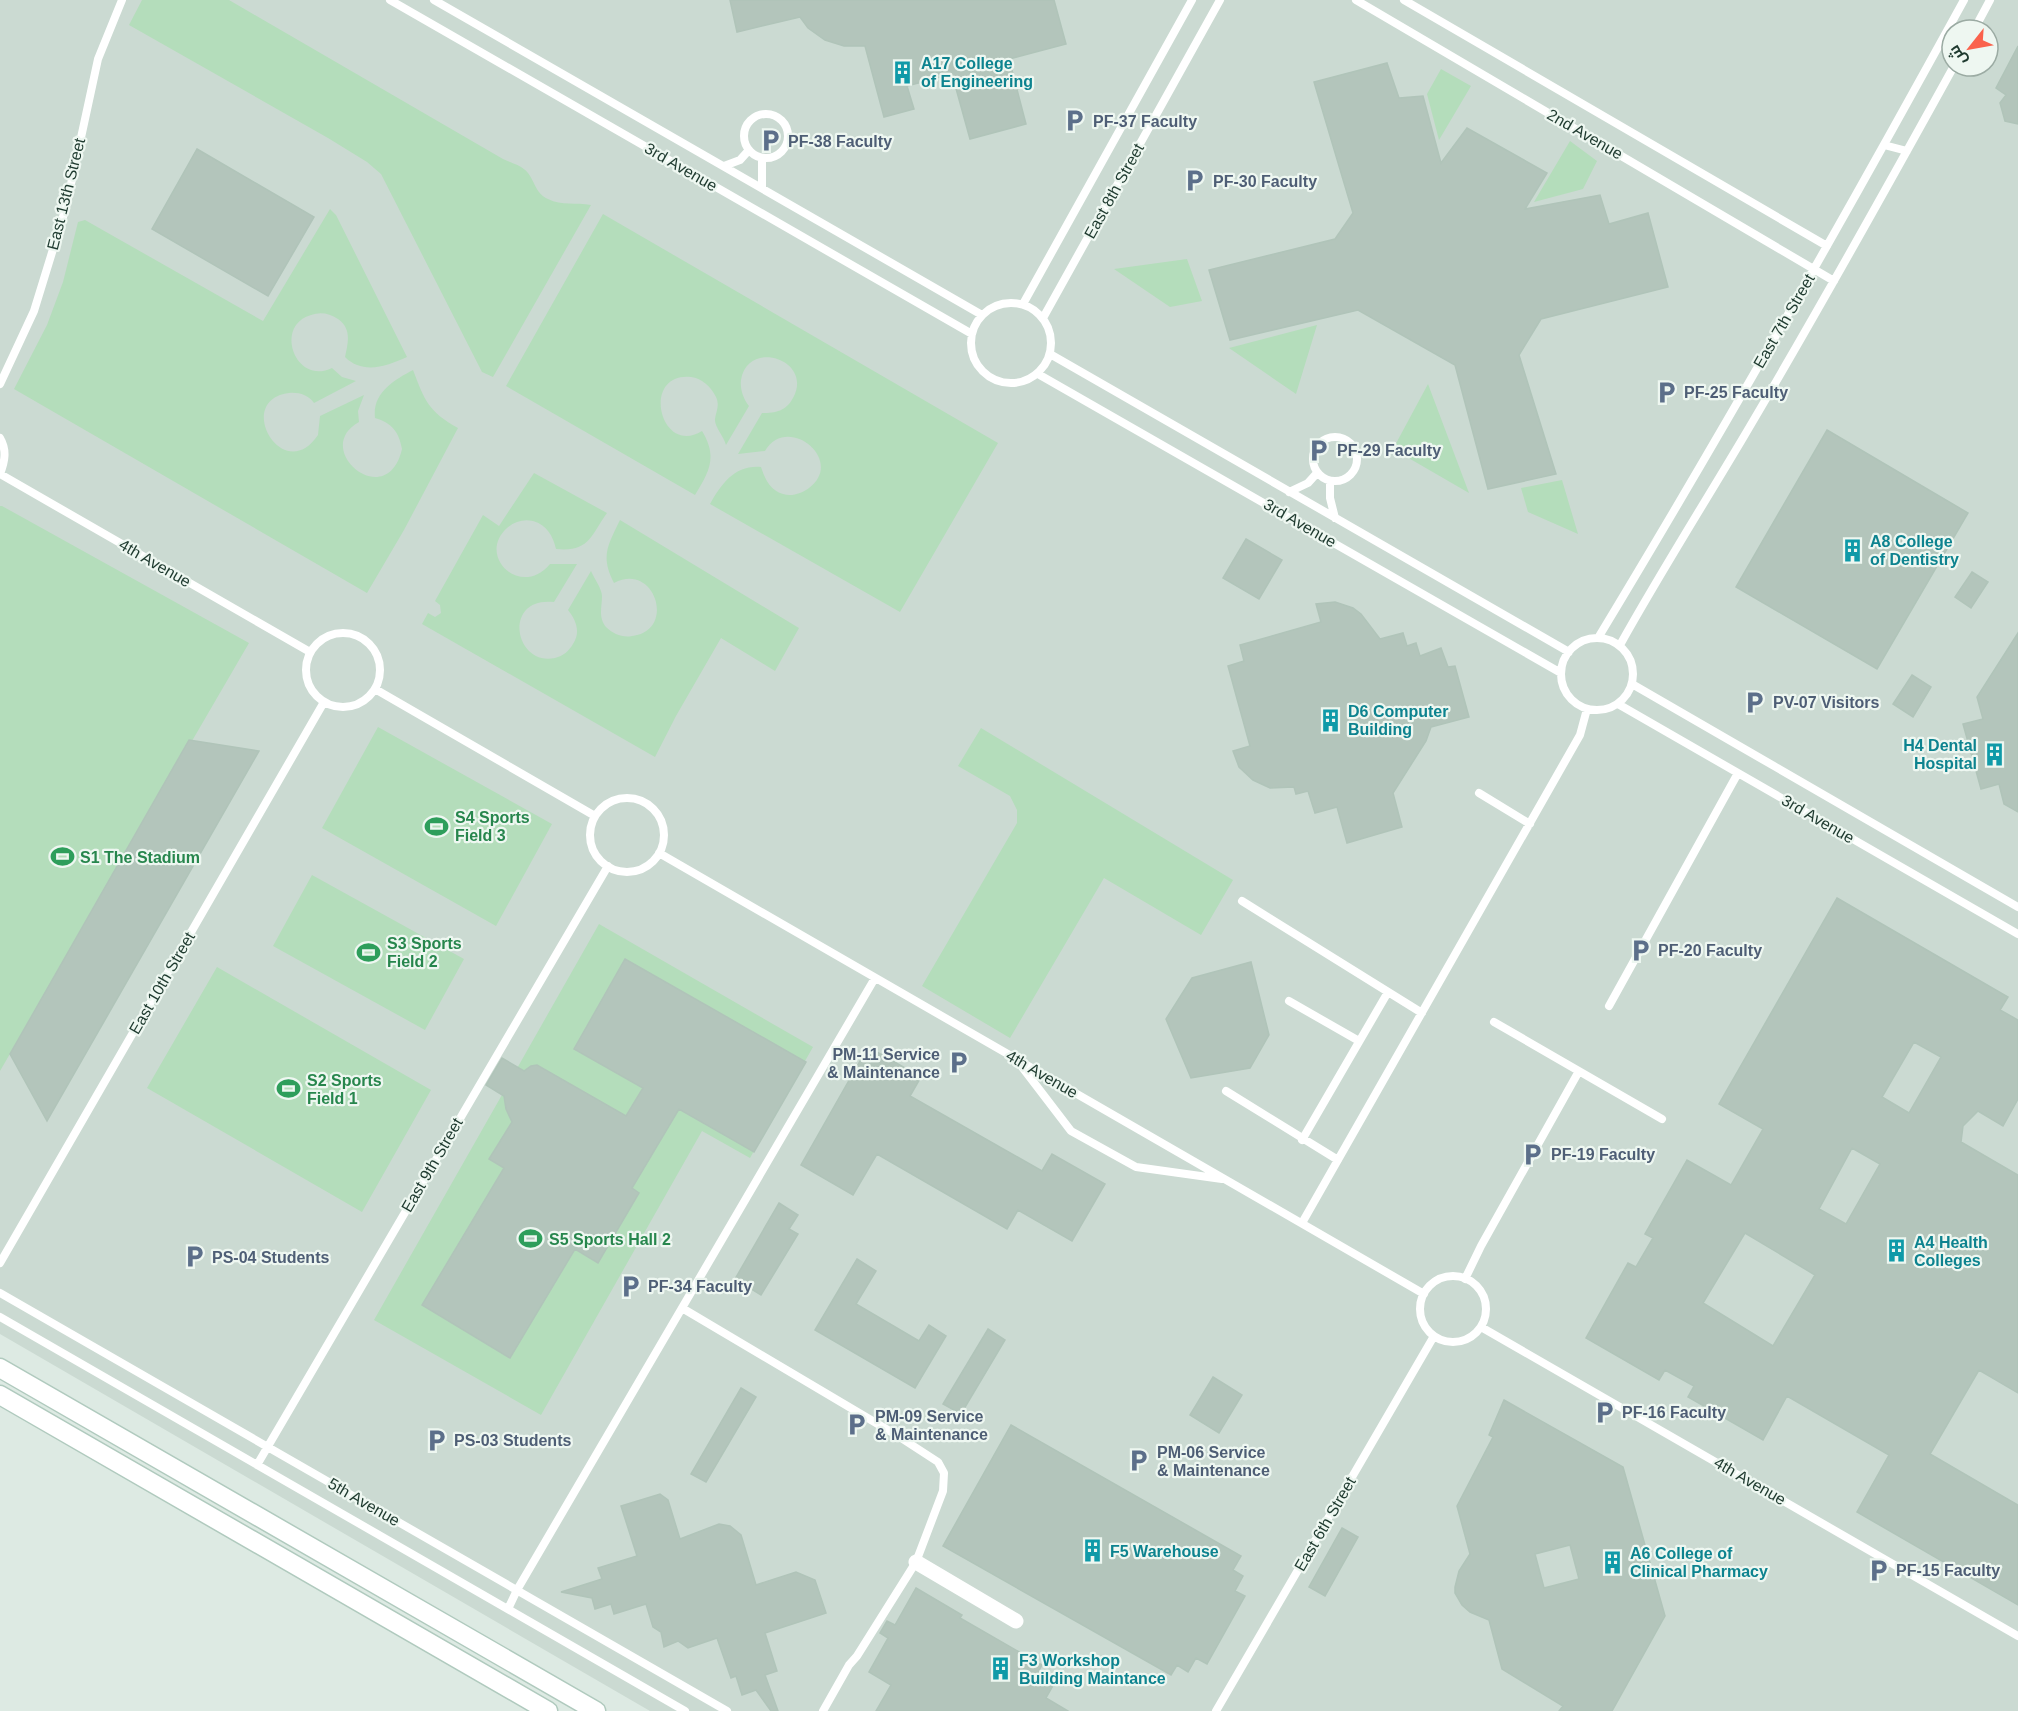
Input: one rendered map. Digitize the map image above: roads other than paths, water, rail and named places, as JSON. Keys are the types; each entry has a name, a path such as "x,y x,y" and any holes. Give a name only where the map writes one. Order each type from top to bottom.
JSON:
{"main road":[{"path":"0,1368 596,1711"},
{"path":"0,1395 548,1711"}],"street":[{"path":"916,1562 1016,1621"}],"lane":[{"name":"East 13th Street","path":"0,384 34,311 66,207 98,59 122,0"},
{"name":"3rd Avenue","path":"390,0 972,334"},
{"name":"3rd Avenue","path":"434,0 982,315"},
{"name":"East 8th Street","path":"1023,304 1192,0"},
{"name":"East 8th Street","path":"1043,318 1220,0"},
{"name":"2nd Avenue","path":"1356,0 1834,281"},
{"name":"2nd Avenue","path":"1404,0 1827,246"},
{"name":"East 7th Street","path":"1598,638 1815,268 1964,0"},
{"path":"1980,18 1990,0"},
{"name":"East 7th Street","path":"1620,645 1654,584 1743,439 1947,78"},
{"path":"762,114 777,117 787,129 788,136 784,148 777,156 762,158 749,150 744,136 749,122 762,114"},
{"path":"1884,145 1907,151"},
{"path":"724,166 740,160 749,150"},
{"path":"762,158 762,188"},
{"path":"1002,304 1023,304 1043,318 1051,334 1050,354 1038,374 1021,383 1010,384 990,378 976,363 972,353 972,334 982,315 1002,304"},
{"name":"3rd Avenue","path":"1050,354 1569,651"},
{"name":"3rd Avenue","path":"1038,374 1561,673"},
{"path":"1331,437 1346,440 1355,452 1355,467 1345,478 1330,481 1317,473 1312,459 1318,444 1331,437"},
{"path":"0,438 5,453 0,474"},
{"path":"1289,492 1308,483 1317,473"},
{"name":"4th Avenue","path":"0,474 310,652"},
{"path":"1330,481 1330,498 1335,518"},
{"path":"335,633 356,635 366,640 373,648 380,668 380,678 375,689 369,697 350,707 340,708 324,702 312,692 305,672 310,652 316,643 335,633"},
{"path":"1598,638 1608,639 1620,645 1633,665 1629,693 1618,704 1606,710 1587,709 1571,699 1565,692 1561,673 1562,664 1569,651 1580,642 1598,638"},
{"name":"3rd Avenue","path":"1632,684 2018,907"},
{"path":"375,689 595,816"},
{"name":"East 10th Street","path":"0,1263 324,702"},
{"name":"3rd Avenue","path":"1618,704 2018,934"},
{"path":"1302,1223 1580,735 1587,709"},
{"path":"1609,1006 1738,773"},
{"path":"1479,793 1530,824"},
{"path":"630,797 646,802 662,822 664,843 659,853 653,861 635,871 624,872 608,866 597,856 592,847 591,826 595,816 601,808 620,798 630,797"},
{"name":"4th Avenue","path":"659,853 1424,1294"},
{"name":"East 9th Street","path":"257,1465 608,866"},
{"path":"1242,901 1422,1013"},
{"path":"508,1609 875,978"},
{"path":"1302,1140 1388,992"},
{"path":"1289,1001 1359,1041"},
{"path":"1494,1022 1662,1119"},
{"path":"1016,1059 1071,1131 1136,1167 1226,1180"},
{"path":"1465,1279 1481,1246 1579,1071"},
{"path":"1226,1091 1302,1140 1338,1160"},
{"path":"1456,1276 1465,1279 1473,1283 1485,1298 1486,1317 1481,1327 1469,1339 1460,1342 1441,1341 1426,1329 1422,1321 1420,1311 1424,1294 1438,1280 1456,1276"},
{"name":"5th Avenue","path":"0,1293 727,1711"},
{"path":"682,1308 898,1436 938,1462 944,1473 943,1491 916,1562 849,1665 823,1711"},
{"name":"5th Avenue","path":"0,1317 685,1711"},
{"name":"4th Avenue","path":"1481,1327 2018,1636"},
{"name":"East 6th Street","path":"1216,1711 1434,1336"}],"place":[{"name":"A17 College of Engineering","path":"903,72"},
{"name":"PF-37 Faculty","path":"1075,121"},
{"name":"PF-38 Faculty","path":"770,141"},
{"name":"PF-30 Faculty","path":"1195,181"},
{"name":"PF-25 Faculty","path":"1666,392"},
{"name":"PF-29 Faculty","path":"1319,450"},
{"name":"A8 College of Dentistry","path":"1852,550"},
{"name":"PV-07 Visitors","path":"1755,702"},
{"name":"D6 Computer Building","path":"1330,720"},
{"name":"H4 Dental Hospital","path":"1995,754"},
{"name":"S4 Sports Field 3","path":"437,826"},
{"name":"S1 The Stadium","path":"62,857"},
{"name":"PF-20 Faculty","path":"1640,950"},
{"name":"S3 Sports Field 2","path":"369,952"},
{"name":"PM-11 Service & Maintenance","path":"958,1063"},
{"name":"S2 Sports Field 1","path":"289,1089"},
{"name":"PF-19 Faculty","path":"1533,1154"},
{"name":"S5 Sports Hall 2","path":"531,1239"},
{"name":"A4 Health Colleges","path":"1896,1251"},
{"name":"PS-04 Students","path":"194,1257"},
{"name":"PF-34 Faculty","path":"630,1286"},
{"name":"PF-16 Faculty","path":"1604,1412"},
{"name":"PM-09 Service & Maintenance","path":"857,1425"},
{"name":"PS-03 Students","path":"436,1440"},
{"name":"PM-06 Service & Maintenance","path":"1139,1461"},
{"name":"F5 Warehouse","path":"1092,1551"},
{"name":"A6 College of Clinical Pharmacy","path":"1612,1562"},
{"name":"PF-15 Faculty","path":"1878,1570"},
{"name":"F3 Workshop Building Maintance","path":"1001,1669"}]}
